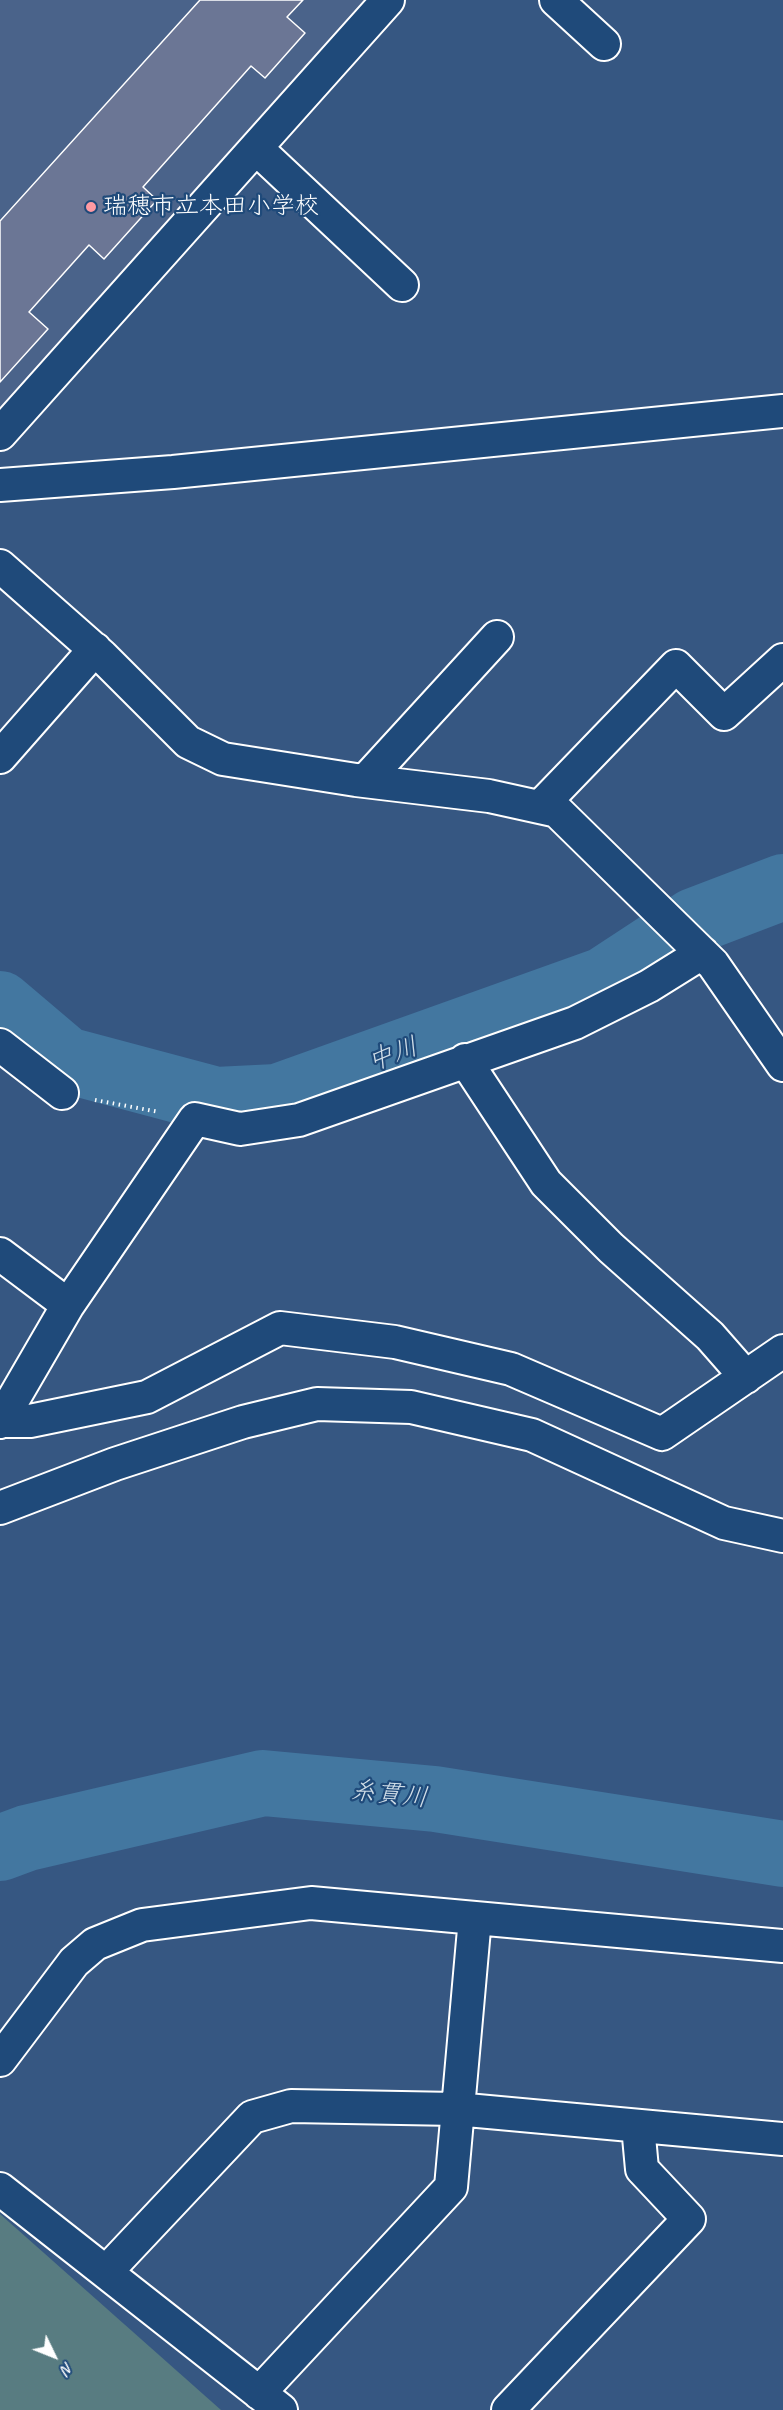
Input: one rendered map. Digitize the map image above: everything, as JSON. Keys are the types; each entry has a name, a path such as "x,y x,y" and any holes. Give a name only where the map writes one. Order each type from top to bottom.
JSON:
{"street":[{"path":"0,434 388,0"},
{"path":"556,0 604,44"},
{"path":"255,148 402,285"},
{"path":"0,486 197,470 783,411"},
{"path":"0,566 95,649 188,742 223,759 489,796 557,811 713,964 783,1065"},
{"path":"366,780 497,637"},
{"path":"0,757 95,649"},
{"path":"540,807 676,666 724,714 783,660"},
{"path":"1,1422 68,1305 195,1119 240,1129 299,1120 574,1023 649,986 702,953"},
{"path":"0,1045 62,1093"},
{"path":"465,1060 546,1183 611,1248 710,1336 746,1377"},
{"path":"0,1254 68,1305"},
{"path":"1,1422 30,1421 147,1396 280,1328 395,1342 511,1369 662,1434 783,1351"},
{"path":"0,1508 116,1464 243,1422 317,1404 411,1407 532,1435 724,1523 783,1536"},
{"path":"0,2060 74,1962 95,1944 142,1925 311,1903 783,1946"},
{"path":"0,2189 270,2401 451,2187 456,2109 475,1918"},
{"path":"106,2272 252,2117 291,2106 456,2109 783,2139"},
{"path":"508,2410 689,2219 642,2169 638,2126"}],"path":[{"path":"62,1093 195,1119"}],"shaded area":[{"name":"瑞穂市立本田小学校","path":"0,0 365,0 0,414"}],"green space":[{"path":"0,2214 221,2410 0,2410"}],"building":[{"path":"200,0 303,0 287,17 305,33 265,78 251,66 143,187 157,200 104,259 89,245 29,312 48,329 0,382 0,221"}],"waterway":[{"name":"中川","path":"0,1004 66,1060 216,1100 277,1097 604,980 694,921 783,887"},
{"name":"糸貫川","path":"0,1848 27,1838 263,1783 435,1799 783,1854"}],"place":[{"name":"瑞穂市立本田小学校","path":"91,207"}]}
